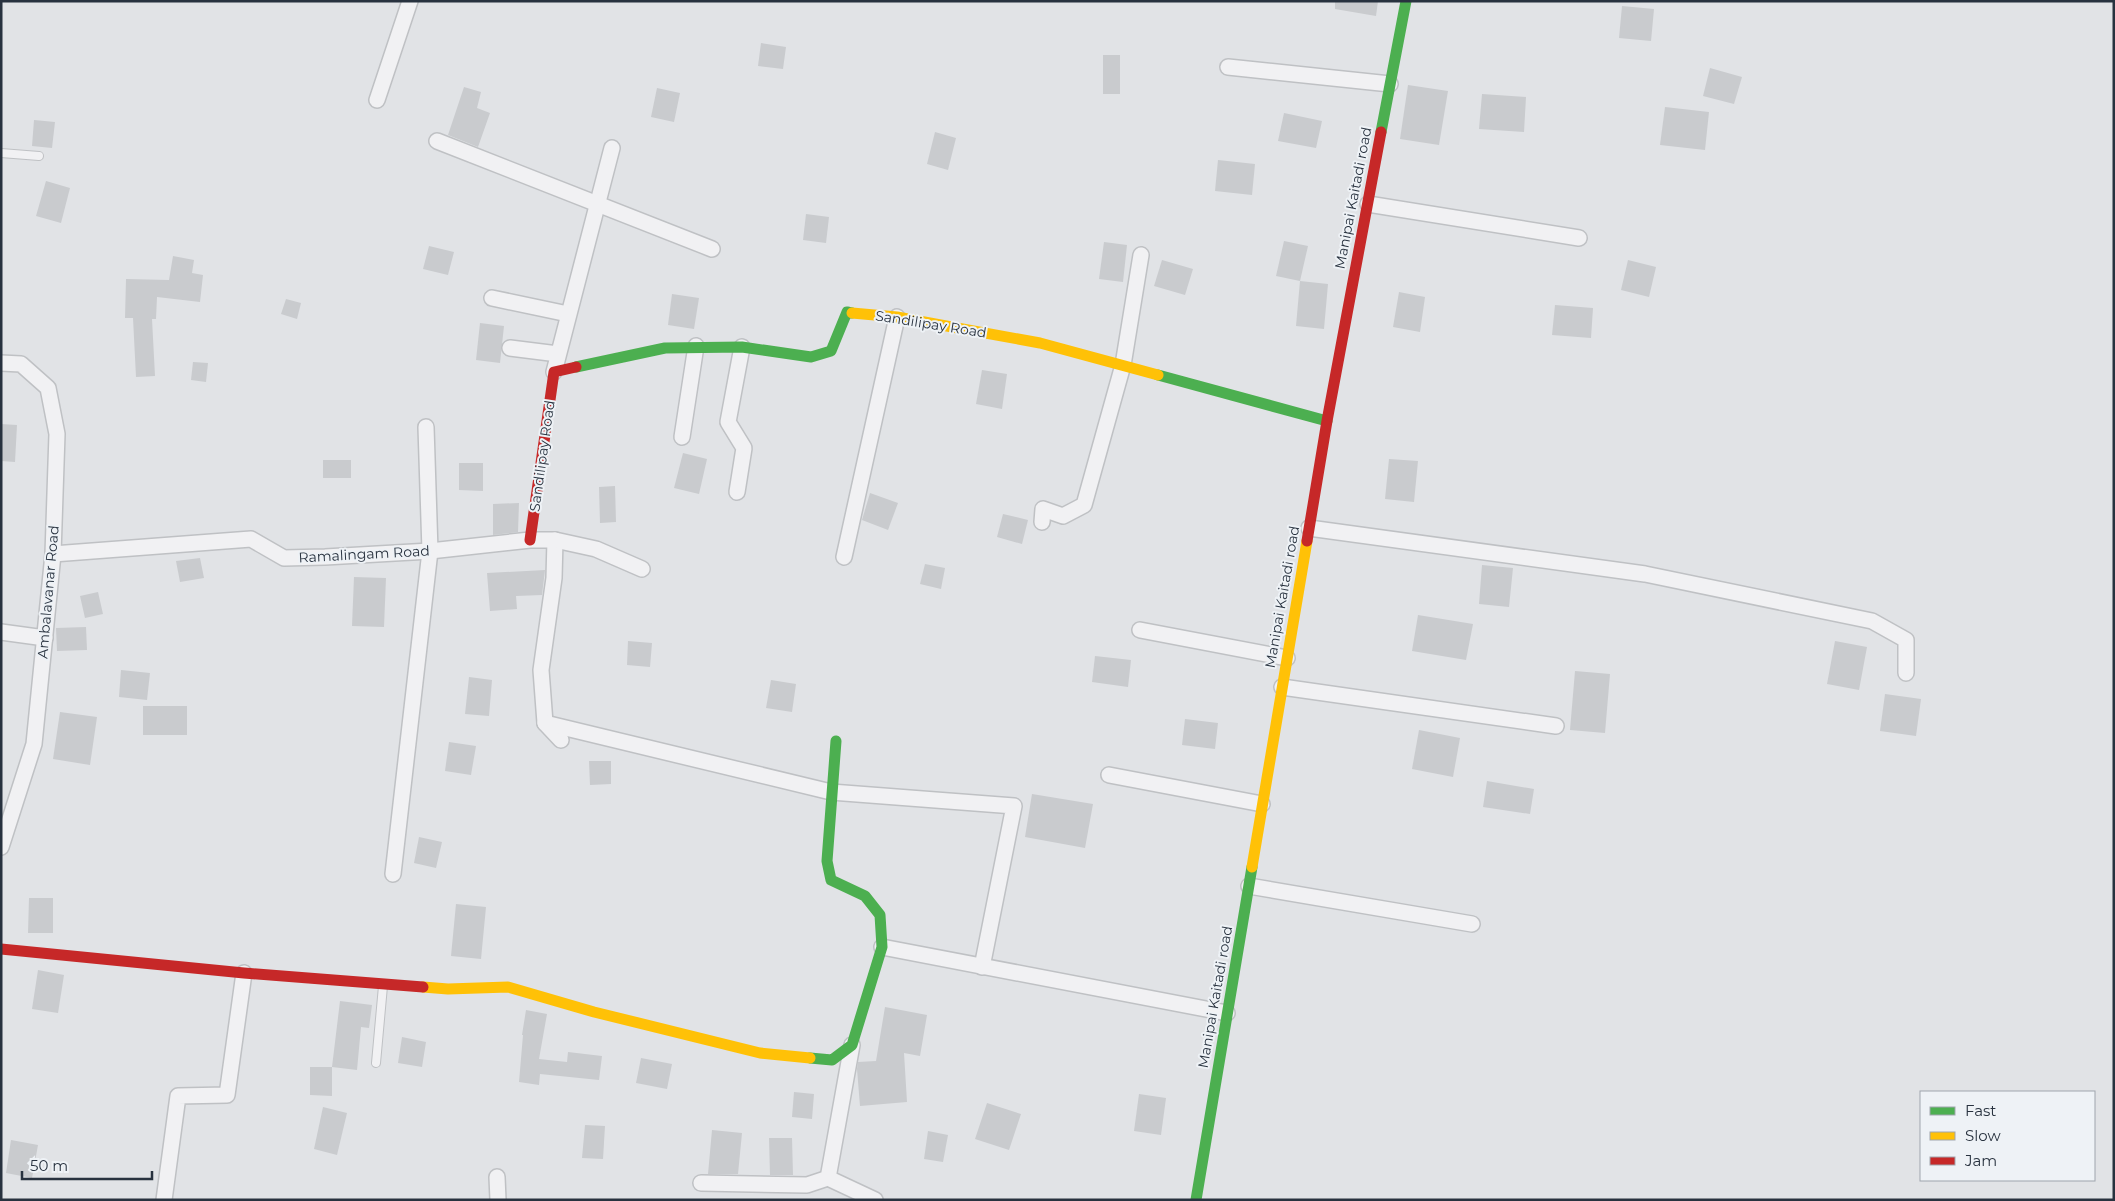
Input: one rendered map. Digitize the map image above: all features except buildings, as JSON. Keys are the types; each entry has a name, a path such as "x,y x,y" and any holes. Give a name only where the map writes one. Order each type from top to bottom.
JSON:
{"street":[{"path":"376,100 410,1"},
{"name":"Manipai Kaitadi road","path":"1196,1200 1327,421 1406,1"},
{"path":"1228,67 1390,84"},
{"path":"438,141 712,249"},
{"name":"Sandilipay Road","path":"530,540 554,372 612,148"},
{"path":"1368,204 1579,238"},
{"path":"1042,522 1043,509 1063,516 1084,505 1123,365 1141,255"},
{"path":"492,298 568,314"},
{"name":"Sandilipay Road","path":"554,372 665,348 696,346 742,347 811,357 831,351 847,312 897,317 1040,343 1327,421"},
{"path":"844,557 897,317"},
{"path":"682,437 696,346"},
{"path":"738,492 744,448 728,422 742,347"},
{"path":"510,348 558,354"},
{"name":"Ambalavanar Road","path":"1,363 20,364 48,388 57,434 53,554 34,744 5,825 1,847"},
{"path":"393,874 430,551 426,427"},
{"path":"1309,528 1645,574 1872,621 1906,640 1906,673"},
{"name":"Ramalingam Road","path":"53,554 250,538 284,558 430,551 530,540 555,540 596,549 642,569"},
{"path":"555,540 554,578 540,670 545,723 561,740"},
{"path":"1140,630 1287,658"},
{"path":"1,632 45,638"},
{"path":"1282,688 1556,726"},
{"path":"545,723 831,792 1014,806 982,967"},
{"path":"828,1178 852,1045 882,947 880,915 865,896 831,880 827,861 836,740"},
{"path":"1109,775 1262,804"},
{"path":"1248,886 1472,924"},
{"path":"882,947 1227,1013"},
{"path":"1,949 244,973 383,984 448,988 508,987 594,1012 760,1053 832,1060 852,1045"},
{"path":"164,1200 178,1096 227,1095 244,973"},
{"path":"497,1177 498,1200"},
{"path":"701,1183 807,1185 828,1178 875,1200"}],"lane":[{"path":"1,153 40,156"},
{"path":"376,1063 383,984"}],"traffic: fast":[{"path":"1381,132 1406,1"},
{"path":"576,367 665,348 742,347 811,357 831,351 847,312 852,313"},
{"path":"1158,375 1327,421"},
{"path":"810,1058 832,1060 852,1045 882,947 880,915 865,896 831,880 827,861 836,741"},
{"path":"1196,1200 1252,867"}],"traffic: slow":[{"path":"852,313 897,317 1040,343 1158,375"},
{"path":"1252,867 1307,541"},
{"path":"423,987 448,989 508,987 594,1012 760,1053 810,1058"}],"traffic: jam":[{"path":"1307,541 1327,421 1381,132"},
{"path":"530,540 554,372 576,367"},
{"path":"1,949 244,973 423,987"}]}
